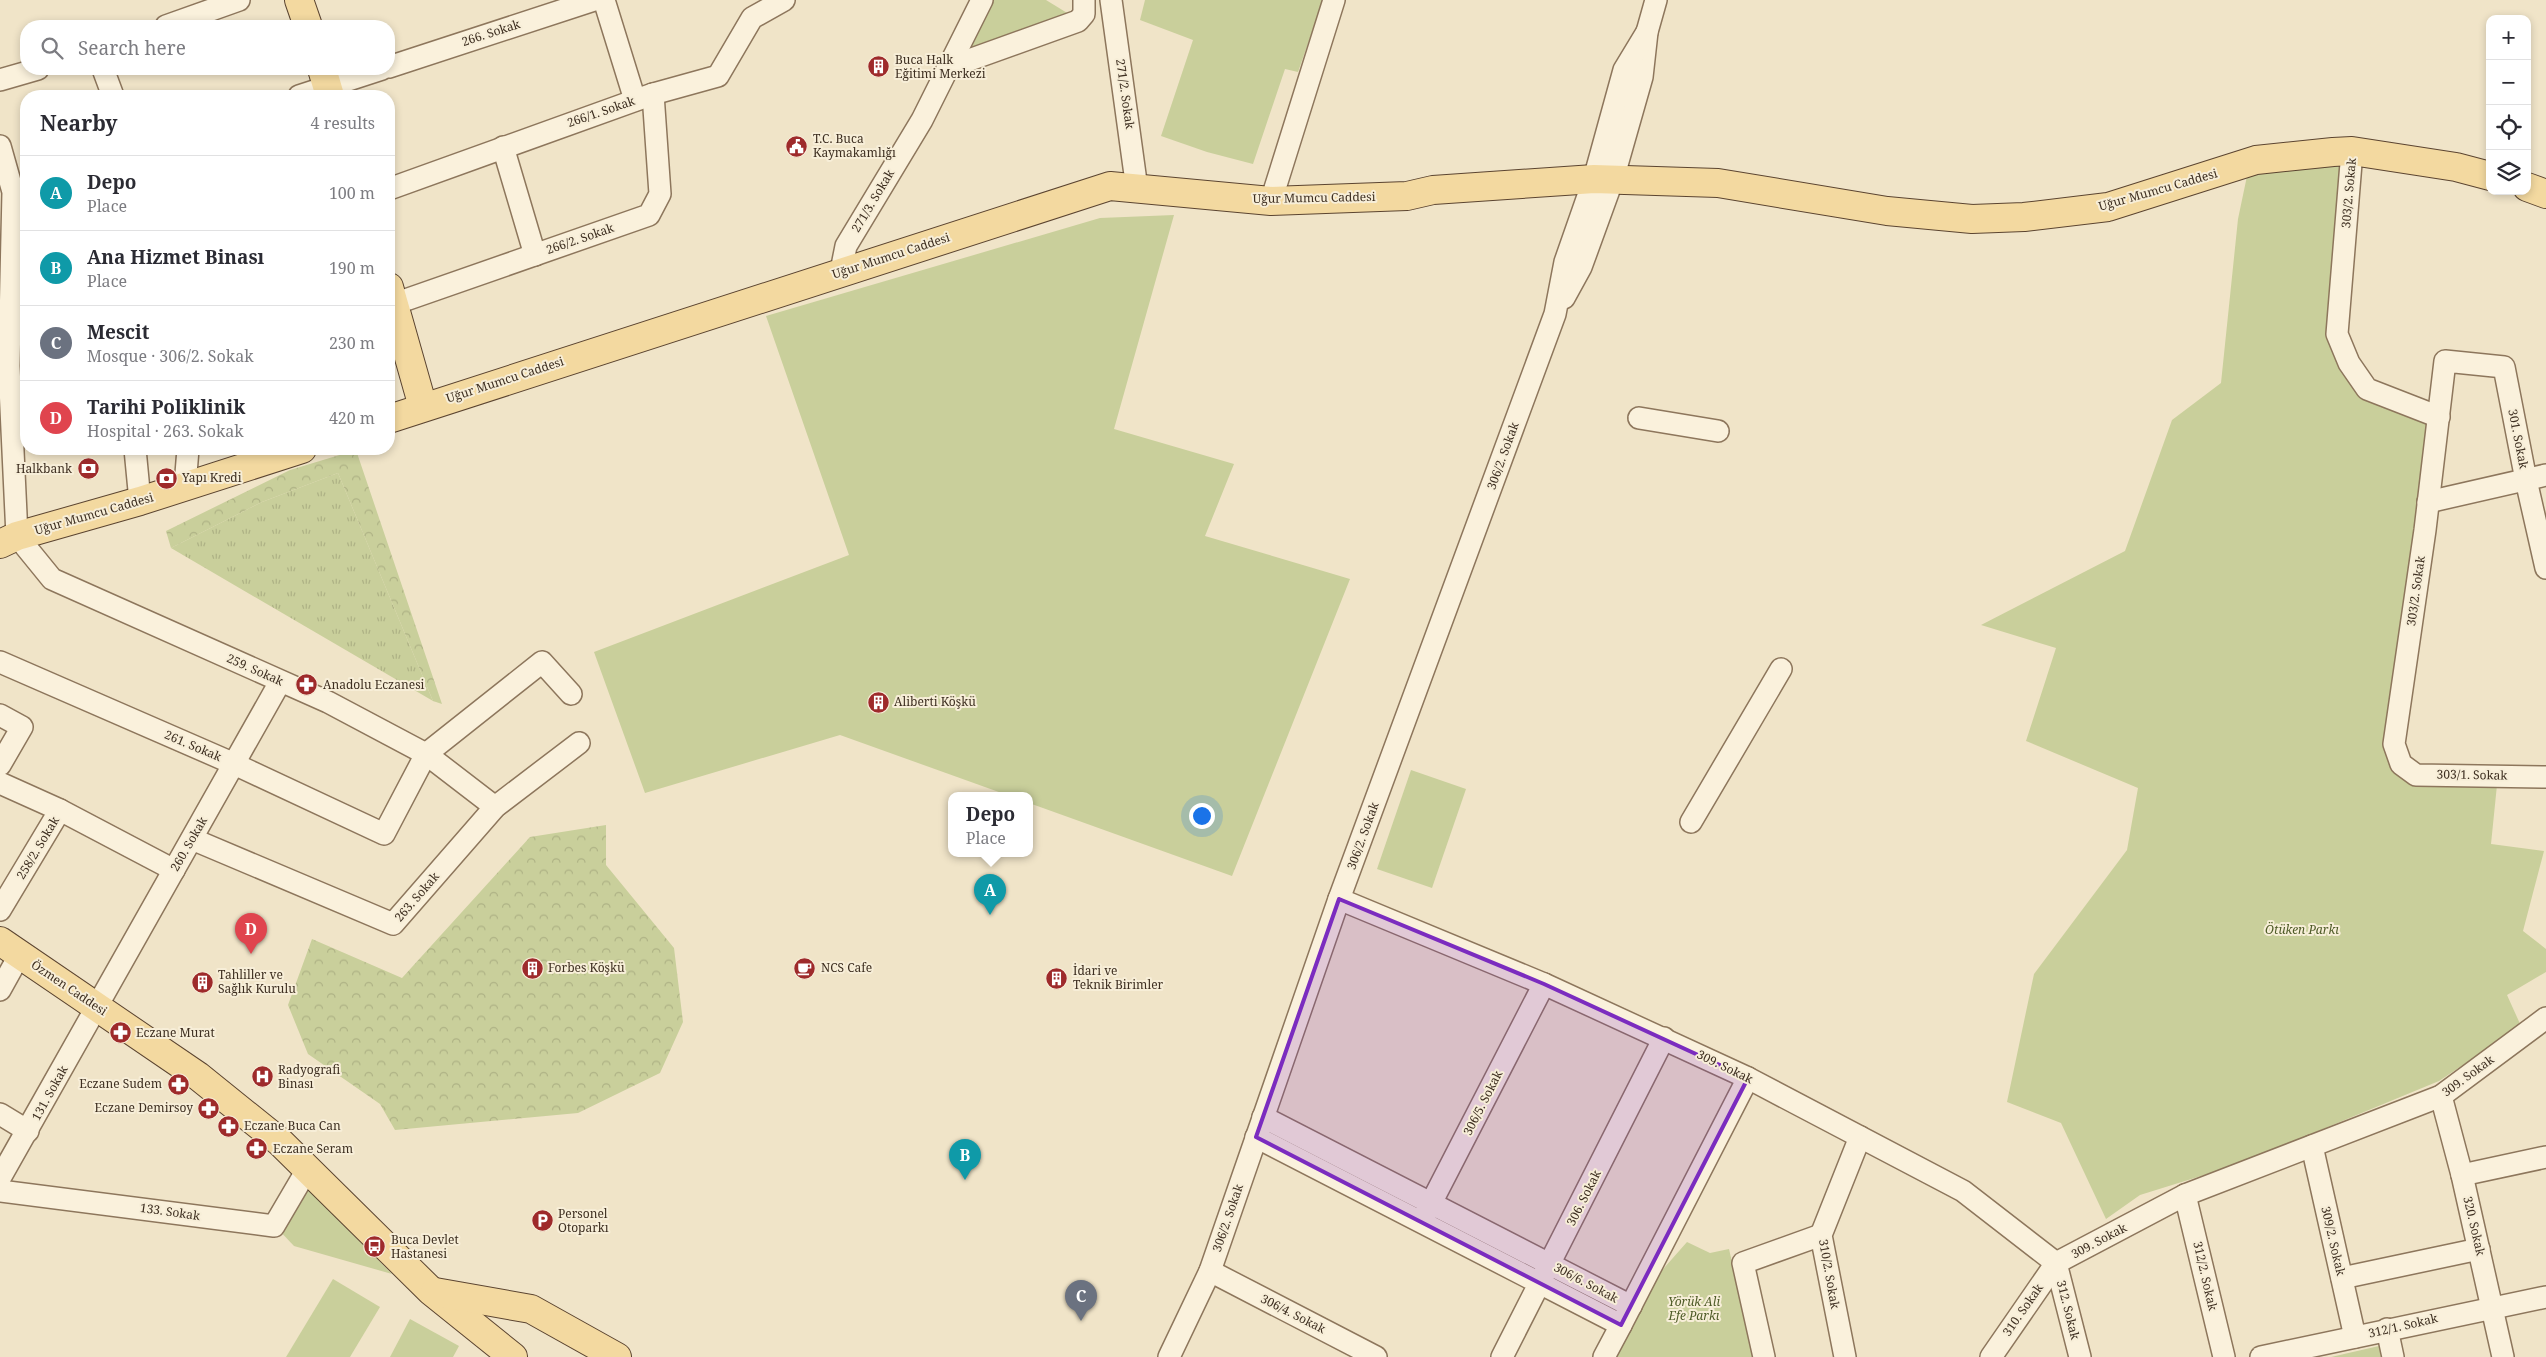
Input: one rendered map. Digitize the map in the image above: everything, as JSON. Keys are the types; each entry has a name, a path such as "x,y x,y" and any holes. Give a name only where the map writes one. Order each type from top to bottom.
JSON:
{"main road":[{"path":"299,0 306,20"},
{"name":"Uğur Mumcu Caddesi","path":"395,417 1110,186 1271,201 1407,196 1436,204 1602,184 1716,194 1734,187 1887,211 1972,219 2024,217 2108,207 2256,160 2352,151 2456,167 2486,175"},
{"path":"2531,188 2546,194"},
{"path":"395,313 423,407"},
{"name":"Uğur Mumcu Caddesi","path":"8,540 185,486 262,456"},
{"name":"Özmen Caddesi","path":"10,948 198,1076 280,1142 431,1291 513,1357"},
{"path":"431,1291 531,1309 617,1357"}],"street":[{"path":"183,20 239,0"},
{"name":"266. Sokak","path":"395,65 594,0"},
{"name":"266/2. Sokak","path":"395,302 649,215 660,194 644,97 604,0"},
{"name":"266/1. Sokak","path":"395,187 644,97 718,76 752,18 784,0"},
{"name":"271/3. Sokak","path":"841,272 846,246 922,120 982,0"},
{"path":"947,68 1078,21 1084,14 1084,0"},
{"name":"271/2. Sokak","path":"1111,0 1137,189"},
{"path":"1271,201 1334,0"},
{"name":"306/2. Sokak","path":"1169,1357 1210,1271 1339,899 1555,314 1582,267 1602,184 1642,77 1647,32 1656,0"},
{"path":"0,80 20,74"},
{"path":"105,75 111,90"},
{"path":"312,90 326,84 360,75"},
{"path":"0,146 19,215 4,366 18,404 6,448 8,540"},
{"path":"503,147 536,255"},
{"name":"303/2. Sokak","path":"2352,151 2337,334 2349,363 2367,389 2439,417"},
{"name":"303/2. Sokak","path":"2401,764 2394,744 2428,502 2445,360"},
{"name":"301. Sokak","path":"2445,360 2504,367 2536,478 2546,568"},
{"path":"1639,418 1718,431"},
{"path":"136,455 140,500"},
{"path":"185,486 188,455"},
{"path":"2428,502 2536,478"},
{"name":"259. Sokak","path":"8,540 52,579 328,702 426,754 495,807"},
{"name":"261. Sokak","path":"0,662 232,763 384,834 426,754"},
{"path":"426,754 542,662 571,694"},
{"path":"1692,822 1781,669"},
{"name":"260. Sokak","path":"97,1007 192,839 232,763 280,682"},
{"path":"0,715 22,727 0,765"},
{"name":"263. Sokak","path":"192,839 393,924 495,807 580,742"},
{"name":"303/1. Sokak","path":"2401,764 2416,774 2546,777"},
{"path":"0,783 60,810 174,870"},
{"name":"258/2. Sokak","path":"0,910 60,810"},
{"name":"309. Sokak","path":"1339,899 1544,984 1748,1078 1963,1191 2056,1263 2186,1195 2441,1096 2546,1018"},
{"path":"0,990 10,948"},
{"name":"306/5. Sokak","path":"1426,1212 1544,984"},
{"name":"131. Sokak","path":"0,1178 97,1007"},
{"name":"306. Sokak","path":"1502,1357 1664,1038"},
{"path":"1631,1306 1748,1078"},
{"name":"320. Sokak","path":"2441,1096 2462,1175 2503,1357"},
{"path":"0,1114 28,1131"},
{"name":"306/6. Sokak","path":"1263,1117 1426,1212 1545,1273 1631,1306 1621,1325 1545,1273"},
{"name":"306/6. Sokak","path":"1256,1137 1426,1212"},
{"name":"310/2. Sokak","path":"1845,1357 1821,1235 1860,1137"},
{"name":"309/2. Sokak","path":"2312,1146 2355,1337"},
{"path":"2462,1175 2546,1157"},
{"name":"133. Sokak","path":"0,1191 274,1226 308,1168"},
{"name":"312/2. Sokak","path":"2186,1195 2224,1357"},
{"path":"1764,1357 1743,1263 1821,1235"},
{"path":"2342,1278 2479,1249"},
{"name":"310. Sokak","path":"1991,1357 2056,1263"},
{"name":"312. Sokak","path":"2056,1263 2080,1357"},
{"name":"306/4. Sokak","path":"1210,1271 1353,1351 1376,1357"},
{"name":"312/1. Sokak","path":"2261,1357 2290,1354 2387,1329 2546,1297"},
{"path":"1604,1357 1621,1325"},
{"path":"2387,1329 2393,1357"}],"highlighted area":[{"path":"1339,899 1544,984 1748,1078 1621,1325 1256,1137"}],"green space":[{"path":"989,0 1046,0 1077,19 956,61"},
{"path":"1145,0 1323,0 1298,72 1285,69 1253,164 1207,152 1161,136 1193,40 1140,20"},
{"name":"Ötüken Parkı","path":"2345,163 2337,334 2350,368 2439,417 2401,763 2498,775 2491,844 2544,851 2523,931 2546,949 2546,972 2507,995 2521,1026 2439,1081 2233,1166 2140,1195 2106,1219 2061,1123 2007,1102 2034,974 2127,850 2138,788 2026,741 2056,648 1981,625 2125,551 2172,420 2221,383 2238,219 2247,176 2316,165"},
{"path":"1174,215 1114,429 1234,464 1205,536 1350,579 1232,876 1033,804 1033,792 999,792 840,735 645,793 594,652 849,555 766,316 1100,218"},
{"path":"340,455 358,455 442,704 433,701 338,473 262,502 171,548 166,531 290,470"},
{"path":"338,473 433,701 171,548 262,502"},
{"path":"1411,770 1466,789 1432,888 1377,869"},
{"path":"606,825 606,865 674,948 683,1022 660,1073 578,1113 395,1130 380,1104 308,1054 288,1005 312,939 402,978 530,837"},
{"path":"306,1187 392,1274 294,1246 276,1227"},
{"name":"Yörük Ali Efe Parkı","path":"1687,1242 1710,1253 1729,1249 1754,1357 1616,1357 1657,1276"},
{"path":"333,1279 380,1307 350,1357 286,1357"},
{"path":"410,1319 459,1346 453,1357 390,1357"},
{"path":"2379,1346 2381,1357 2331,1357"}],"place":[{"name":"Buca Halk Eğitimi Merkezi","path":"879,67"},
{"name":"T.C. Buca Kaymakamlığı","path":"797,146"},
{"name":"Halkbank","path":"88,469"},
{"name":"Yapı Kredi","path":"166,478"},
{"name":"Anadolu Eczanesi","path":"307,685"},
{"name":"Aliberti Köşkü","path":"878,702"},
{"name":"Depo","path":"990,915"},
{"name":"Tarihi Poliklinik","path":"251,954"},
{"name":"Forbes Köşkü","path":"532,968"},
{"name":"NCS Cafe","path":"805,968"},
{"name":"İdari ve Teknik Birimler","path":"1057,978"},
{"name":"Tahliller ve Sağlık Kurulu","path":"202,982"},
{"name":"Eczane Murat","path":"120,1033"},
{"name":"Radyografi Binası","path":"262,1077"},
{"name":"Eczane Sudem","path":"178,1084"},
{"name":"Eczane Demirsoy","path":"209,1108"},
{"name":"Eczane Buca Can","path":"228,1126"},
{"name":"Eczane Seram","path":"257,1149"},
{"name":"Ana Hizmet Binası","path":"965,1180"},
{"name":"Personel Otoparkı","path":"542,1221"},
{"name":"Buca Devlet Hastanesi","path":"375,1247"},
{"name":"Mescit","path":"1081,1321"}]}
